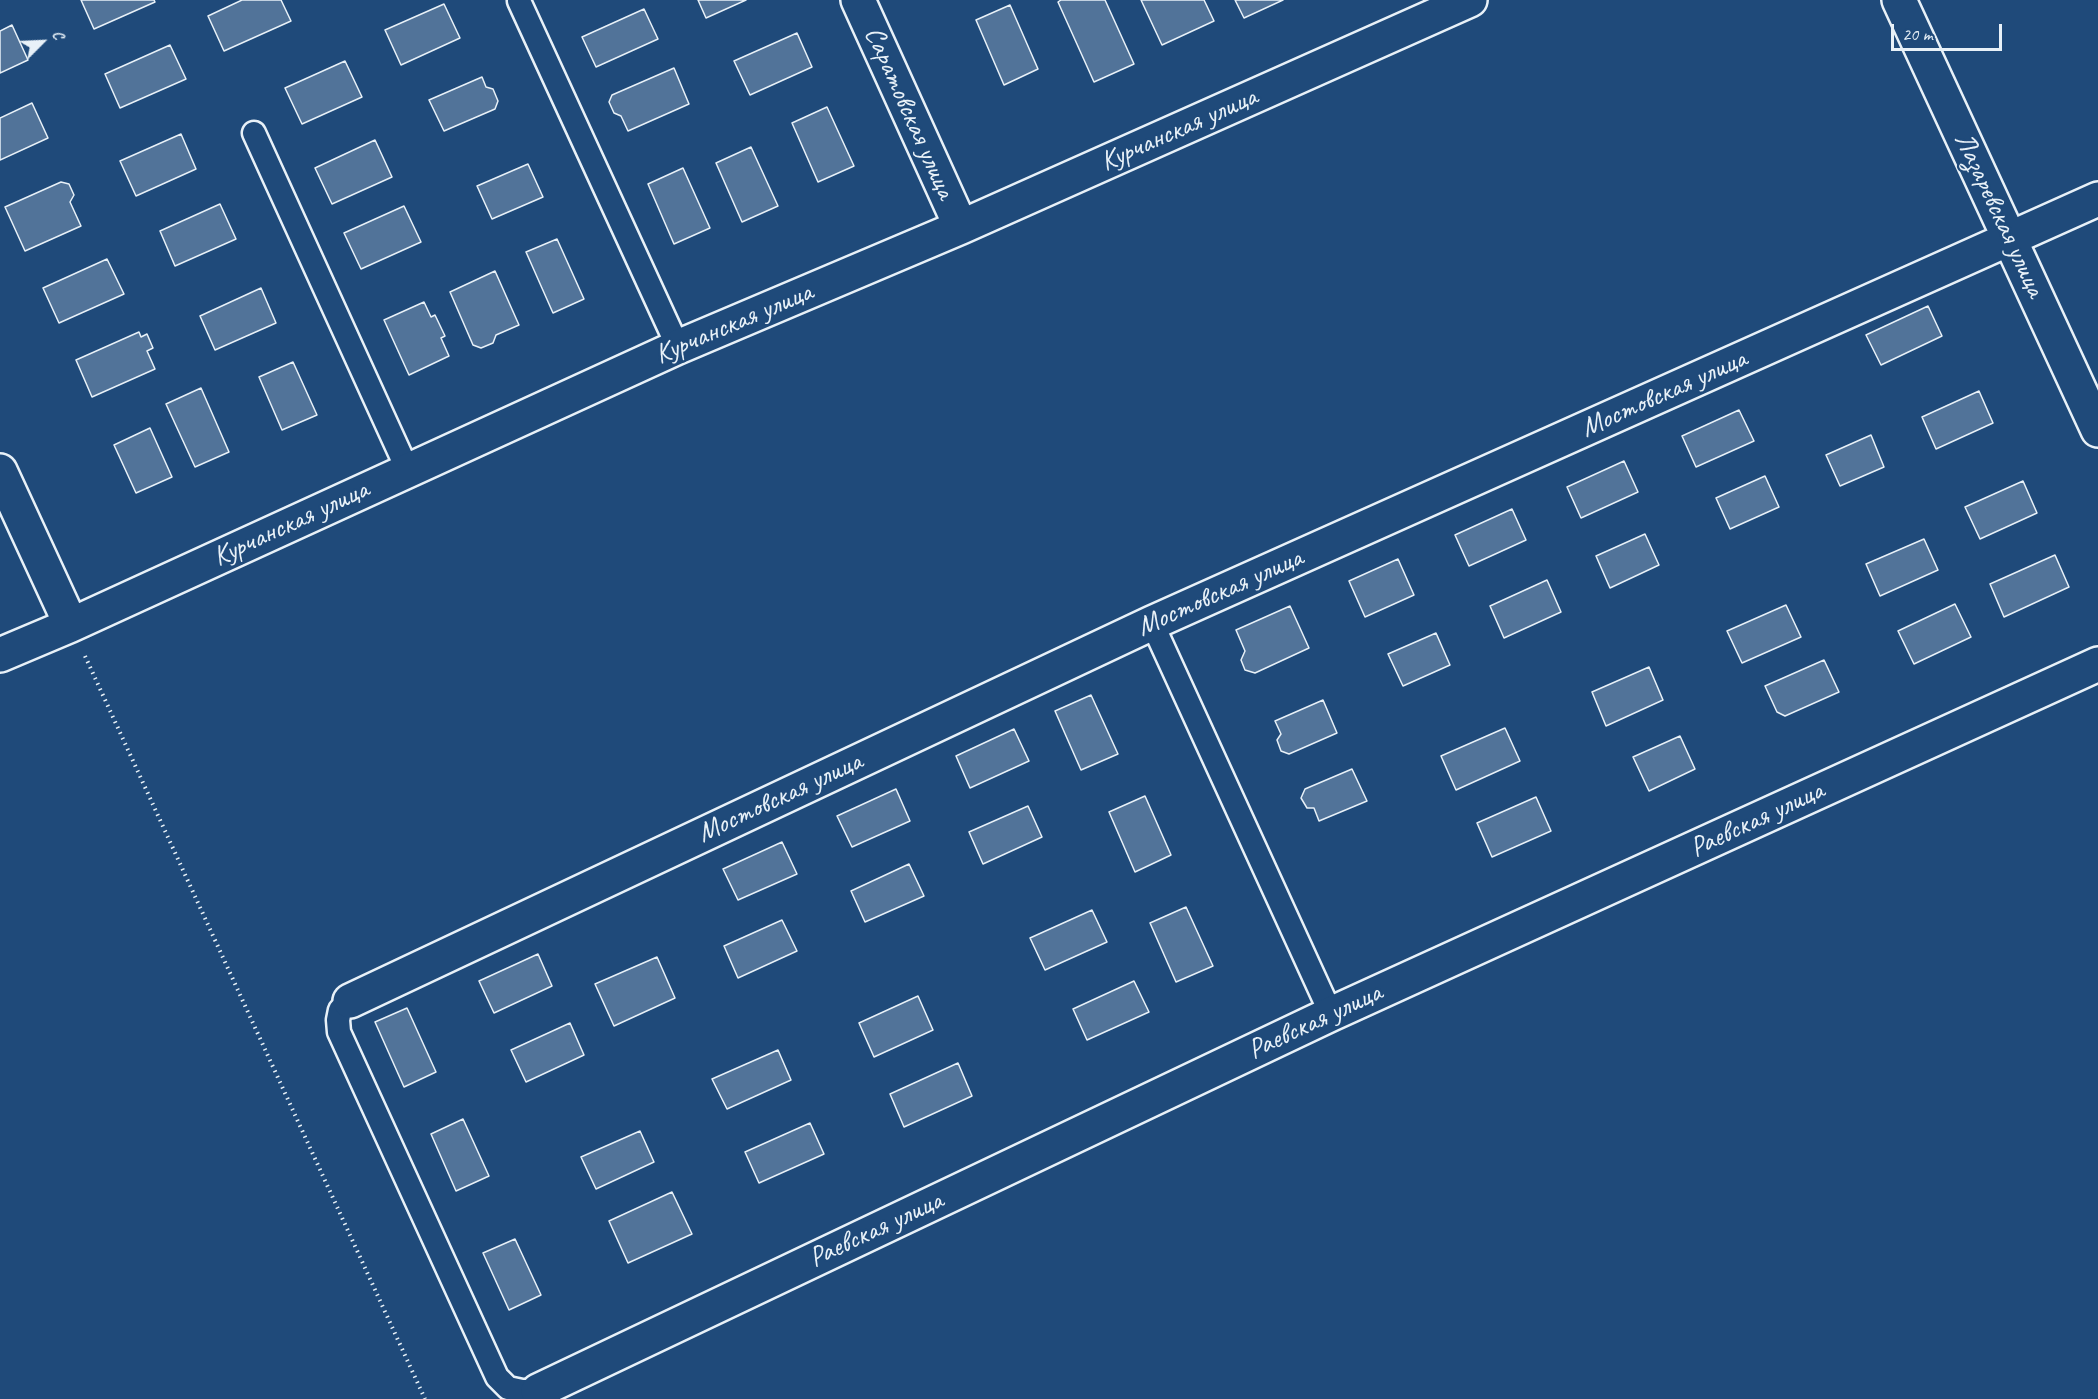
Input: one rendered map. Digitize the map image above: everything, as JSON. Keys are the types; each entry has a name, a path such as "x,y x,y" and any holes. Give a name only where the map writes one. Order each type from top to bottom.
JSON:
{"street":[{"name":"Саратовская улица","path":"858,0 961,227"},
{"name":"Курчанская улица","path":"0,656 678,347 961,227 1470,0"},
{"name":"Лазаревская улица","path":"1899,0 2098,430"},
{"name":"Мостовская улица","path":"350,1001 1152,623 2098,199"},
{"path":"0,471 71,625"},
{"name":"Раевская улица","path":"538,1391 1331,1014 2098,663"}],"lane":[{"path":"519,1 678,347"},
{"path":"254,134 408,471"},
{"path":"1152,623 1331,1014"},
{"path":"350,1001 340,1010 339,1032 497,1377 508,1388 538,1391"}],"path":[{"path":"71,625 425,1399"}],"building":[{"path":"81,0 154,0 155,2 94,29"},
{"path":"242,0 281,0 291,21 224,51 208,16"},
{"path":"698,0 746,0 706,18"},
{"path":"1061,0 1105,0 1134,64 1094,82 1058,2"},
{"path":"1141,0 1204,0 1214,21 1162,45"},
{"path":"1235,0 1283,0 1244,18"},
{"path":"444,4 460,38 401,65 385,30"},
{"path":"1010,5 1038,69 1004,85 976,20"},
{"path":"644,9 658,39 596,67 582,37"},
{"path":"12,25 28,60 0,73 0,31"},
{"path":"797,33 812,67 750,95 734,61"},
{"path":"170,45 186,79 120,108 105,74"},
{"path":"345,61 362,97 302,124 285,88"},
{"path":"674,68 689,104 628,131 621,116 614,113 609,102 612,95"},
{"path":"482,77 486,87 493,89 498,101 495,109 444,131 429,100"},
{"path":"32,103 48,138 0,160 0,118"},
{"path":"827,107 854,166 818,182 792,123"},
{"path":"181,134 196,169 136,196 120,161"},
{"path":"375,140 392,177 332,204 315,168"},
{"path":"751,147 778,206 742,222 716,163"},
{"path":"528,164 543,197 492,219 477,186"},
{"path":"683,168 710,228 674,244 648,184"},
{"path":"61,182 69,184 74,195 70,202 81,226 25,251 5,207"},
{"path":"220,204 236,239 175,266 160,231"},
{"path":"404,206 421,242 361,269 344,233"},
{"path":"557,239 584,299 553,313 526,252"},
{"path":"107,259 124,294 59,323 43,288"},
{"path":"495,271 519,325 496,335 493,343 481,348 473,345 450,292"},
{"path":"261,288 276,323 215,350 200,316"},
{"path":"424,302 431,317 435,315 445,336 441,338 449,356 409,375 384,320"},
{"path":"1928,306 1942,336 1881,365 1866,335"},
{"path":"139,332 141,337 147,334 153,348 147,351 155,369 92,397 76,360"},
{"path":"293,362 317,415 282,430 259,377"},
{"path":"201,388 229,452 195,467 166,404"},
{"path":"1979,391 1993,423 1936,449 1922,417"},
{"path":"1739,410 1754,441 1696,467 1682,436"},
{"path":"150,428 172,477 136,493 114,445"},
{"path":"1871,435 1884,467 1840,486 1826,455"},
{"path":"1624,461 1638,492 1581,518 1567,487"},
{"path":"1765,476 1779,507 1730,529 1716,498"},
{"path":"2023,481 2037,513 1980,539 1965,507"},
{"path":"1512,509 1526,540 1469,566 1455,535"},
{"path":"1645,534 1659,565 1610,588 1596,556"},
{"path":"1924,539 1938,570 1880,596 1866,564"},
{"path":"2055,555 2069,587 2004,617 1990,584"},
{"path":"1398,559 1414,595 1365,617 1349,581"},
{"path":"1547,580 1561,612 1504,638 1490,606"},
{"path":"1955,604 1971,637 1914,664 1898,631"},
{"path":"1786,605 1801,637 1742,663 1727,631"},
{"path":"1290,606 1309,648 1255,673 1245,670 1241,660 1245,651 1236,630"},
{"path":"1436,633 1450,665 1403,686 1388,654"},
{"path":"1824,660 1839,692 1785,716 1777,712 1765,686"},
{"path":"1649,667 1663,700 1606,726 1592,692"},
{"path":"1091,695 1118,754 1081,770 1055,711"},
{"path":"1323,700 1337,733 1289,754 1281,751 1277,740 1281,734 1275,721"},
{"path":"1505,728 1520,761 1456,790 1441,756"},
{"path":"1014,729 1029,761 970,788 956,756"},
{"path":"1680,736 1695,769 1649,791 1633,757"},
{"path":"1352,769 1367,801 1319,821 1314,808 1307,808 1301,798 1305,789"},
{"path":"896,789 910,821 852,847 837,816"},
{"path":"1145,796 1171,855 1135,872 1109,812"},
{"path":"1536,797 1551,831 1492,857 1477,823"},
{"path":"1028,806 1042,837 983,864 969,832"},
{"path":"782,842 797,874 738,900 723,869"},
{"path":"909,864 924,896 865,922 851,891"},
{"path":"1186,907 1213,966 1176,982 1150,923"},
{"path":"1092,910 1107,942 1045,970 1030,938"},
{"path":"782,920 797,951 738,978 724,946"},
{"path":"538,954 552,986 494,1013 479,981"},
{"path":"657,957 675,998 614,1026 595,984"},
{"path":"1134,981 1149,1012 1087,1040 1073,1009"},
{"path":"918,996 933,1030 874,1057 859,1023"},
{"path":"407,1008 436,1072 404,1087 375,1022"},
{"path":"570,1023 584,1055 526,1082 511,1050"},
{"path":"778,1050 791,1080 727,1109 712,1079"},
{"path":"958,1063 972,1096 904,1127 890,1094"},
{"path":"463,1119 489,1176 456,1191 431,1134"},
{"path":"810,1123 824,1154 759,1183 745,1152"},
{"path":"640,1131 654,1162 596,1189 581,1157"},
{"path":"672,1192 692,1234 628,1263 609,1221"},
{"path":"515,1239 541,1295 509,1310 483,1253"}]}
